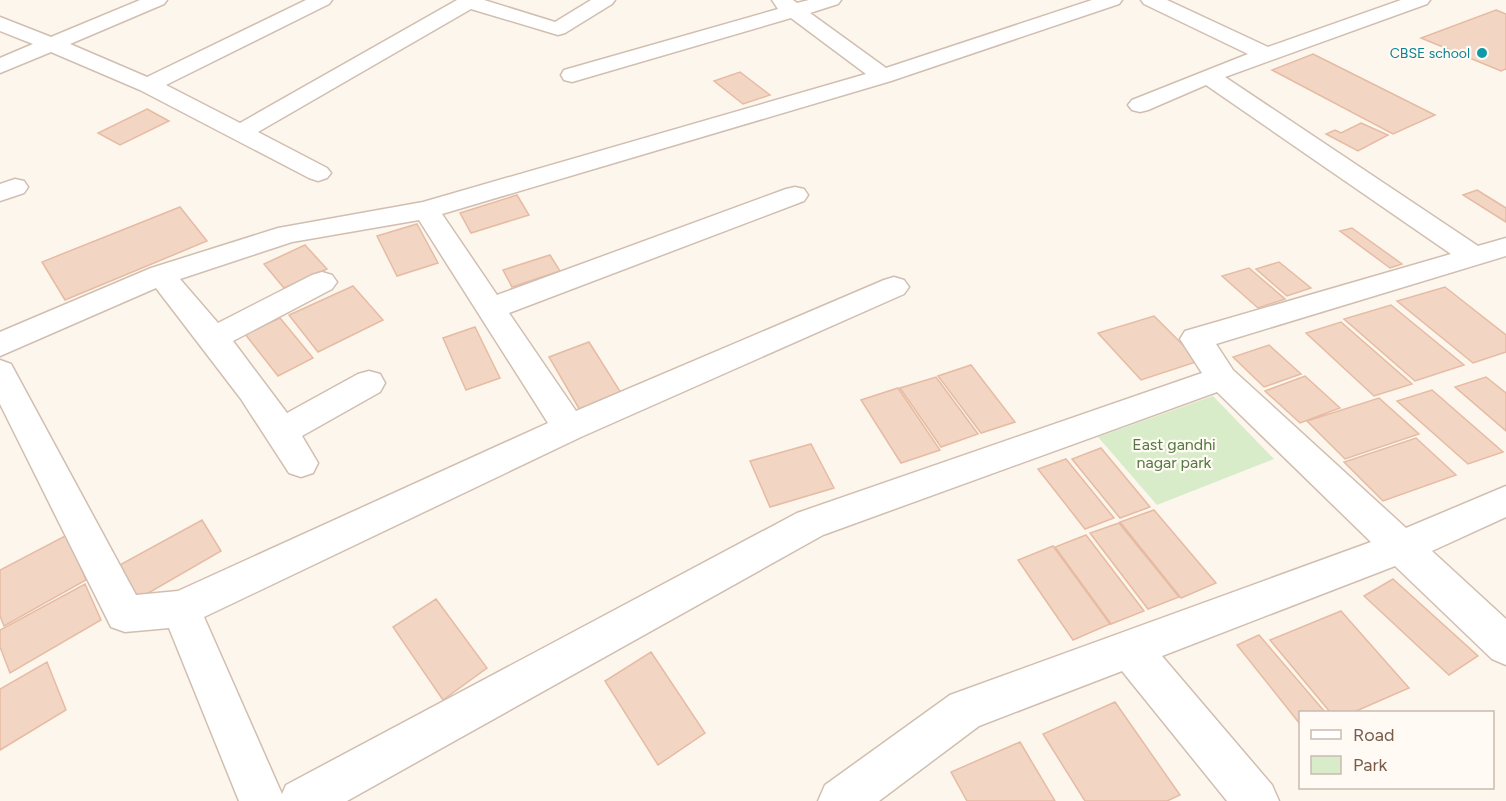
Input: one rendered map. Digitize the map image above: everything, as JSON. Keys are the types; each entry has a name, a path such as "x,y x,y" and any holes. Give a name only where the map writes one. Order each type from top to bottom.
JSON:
{"street":[{"path":"0,66 157,0"},
{"path":"148,86 322,0"},
{"path":"240,133 470,1 558,29 605,0"},
{"path":"572,75 786,5 831,0"},
{"path":"0,345 161,275 288,234 426,210 884,76 1113,0"},
{"path":"1151,0 1268,55"},
{"path":"1140,105 1208,76 1420,0"},
{"path":"786,5 884,76"},
{"path":"0,23 148,86 318,173"},
{"path":"1208,76 1490,251"},
{"path":"490,309 795,195"},
{"path":"426,210 568,428"},
{"path":"1490,251 1196,339 1222,378 1506,646"},
{"path":"161,275 214,338 282,431 301,463"},
{"path":"214,338 322,282"},
{"path":"0,372 125,614 181,609 568,428 894,287"},
{"path":"302,801 810,524 1222,378"},
{"path":"282,431 369,383"},
{"path":"841,801 965,711 1402,547 1506,501"},
{"path":"181,609 262,801"},
{"path":"1130,649 1256,801"}],"green space":[{"name":"East gandhi nagar park","path":"1213,396 1274,459 1157,505 1098,437"}],"building":[{"name":"CBSE school","path":"1496,10 1506,14 1506,69 1501,71 1421,38"},
{"path":"1313,54 1435,115 1393,134 1272,70"},
{"path":"740,72 770,95 743,104 714,81"},
{"path":"147,109 169,121 120,145 98,133"},
{"path":"1361,123 1388,135 1358,151 1326,134 1335,130 1341,133"},
{"path":"1477,190 1506,208 1506,222 1463,195"},
{"path":"517,195 529,215 471,233 460,213"},
{"path":"180,207 207,241 65,300 42,262"},
{"path":"417,224 438,263 397,276 377,236"},
{"path":"1352,228 1402,264 1390,268 1340,231"},
{"path":"305,245 327,269 284,288 264,264"},
{"path":"550,255 560,271 512,287 503,270"},
{"path":"1279,262 1311,288 1287,296 1256,269"},
{"path":"1249,268 1285,299 1258,308 1222,276"},
{"path":"353,286 383,320 318,352 289,315"},
{"path":"1445,287 1506,335 1506,352 1473,363 1397,301"},
{"path":"1391,305 1464,365 1415,381 1344,319"},
{"path":"1154,316 1199,361 1141,380 1098,333"},
{"path":"280,318 313,358 278,376 245,334"},
{"path":"1341,322 1412,384 1374,396 1306,333"},
{"path":"475,327 500,378 466,390 443,338"},
{"path":"589,342 623,396 581,412 549,357"},
{"path":"1269,345 1301,374 1264,387 1233,357"},
{"path":"971,365 1015,422 981,433 938,376"},
{"path":"1305,376 1340,408 1300,423 1265,391"},
{"path":"936,377 978,434 941,447 900,388"},
{"path":"1486,377 1506,393 1506,431 1455,387"},
{"path":"898,388 940,450 901,463 861,400"},
{"path":"1432,390 1503,452 1468,464 1397,401"},
{"path":"1379,398 1419,434 1345,459 1307,421"},
{"path":"1416,438 1456,475 1383,501 1344,462"},
{"path":"811,444 834,488 770,507 750,461"},
{"path":"1101,448 1150,507 1120,518 1072,459"},
{"path":"1066,459 1114,518 1085,529 1038,469"},
{"path":"1154,510 1216,583 1181,598 1120,522"},
{"path":"202,520 221,551 133,602 116,567"},
{"path":"1119,523 1179,597 1148,609 1090,533"},
{"path":"67,535 86,580 4,626 0,616 0,570"},
{"path":"1086,535 1144,611 1111,624 1055,547"},
{"path":"1053,546 1110,624 1073,640 1018,560"},
{"path":"1393,579 1478,656 1449,675 1364,596"},
{"path":"85,584 101,620 10,673 0,647 0,630"},
{"path":"436,599 487,668 443,700 393,627"},
{"path":"1341,611 1409,688 1356,711 1329,711 1270,640"},
{"path":"1259,635 1324,711 1299,711 1299,723 1237,645"},
{"path":"651,652 705,733 658,765 605,681"},
{"path":"47,662 66,710 0,750 0,689"},
{"path":"1115,702 1180,795 1167,801 1085,801 1043,734"},
{"path":"1020,742 1055,801 967,801 951,772"}],"place":[{"name":"CBSE school","path":"1482,53"}]}
